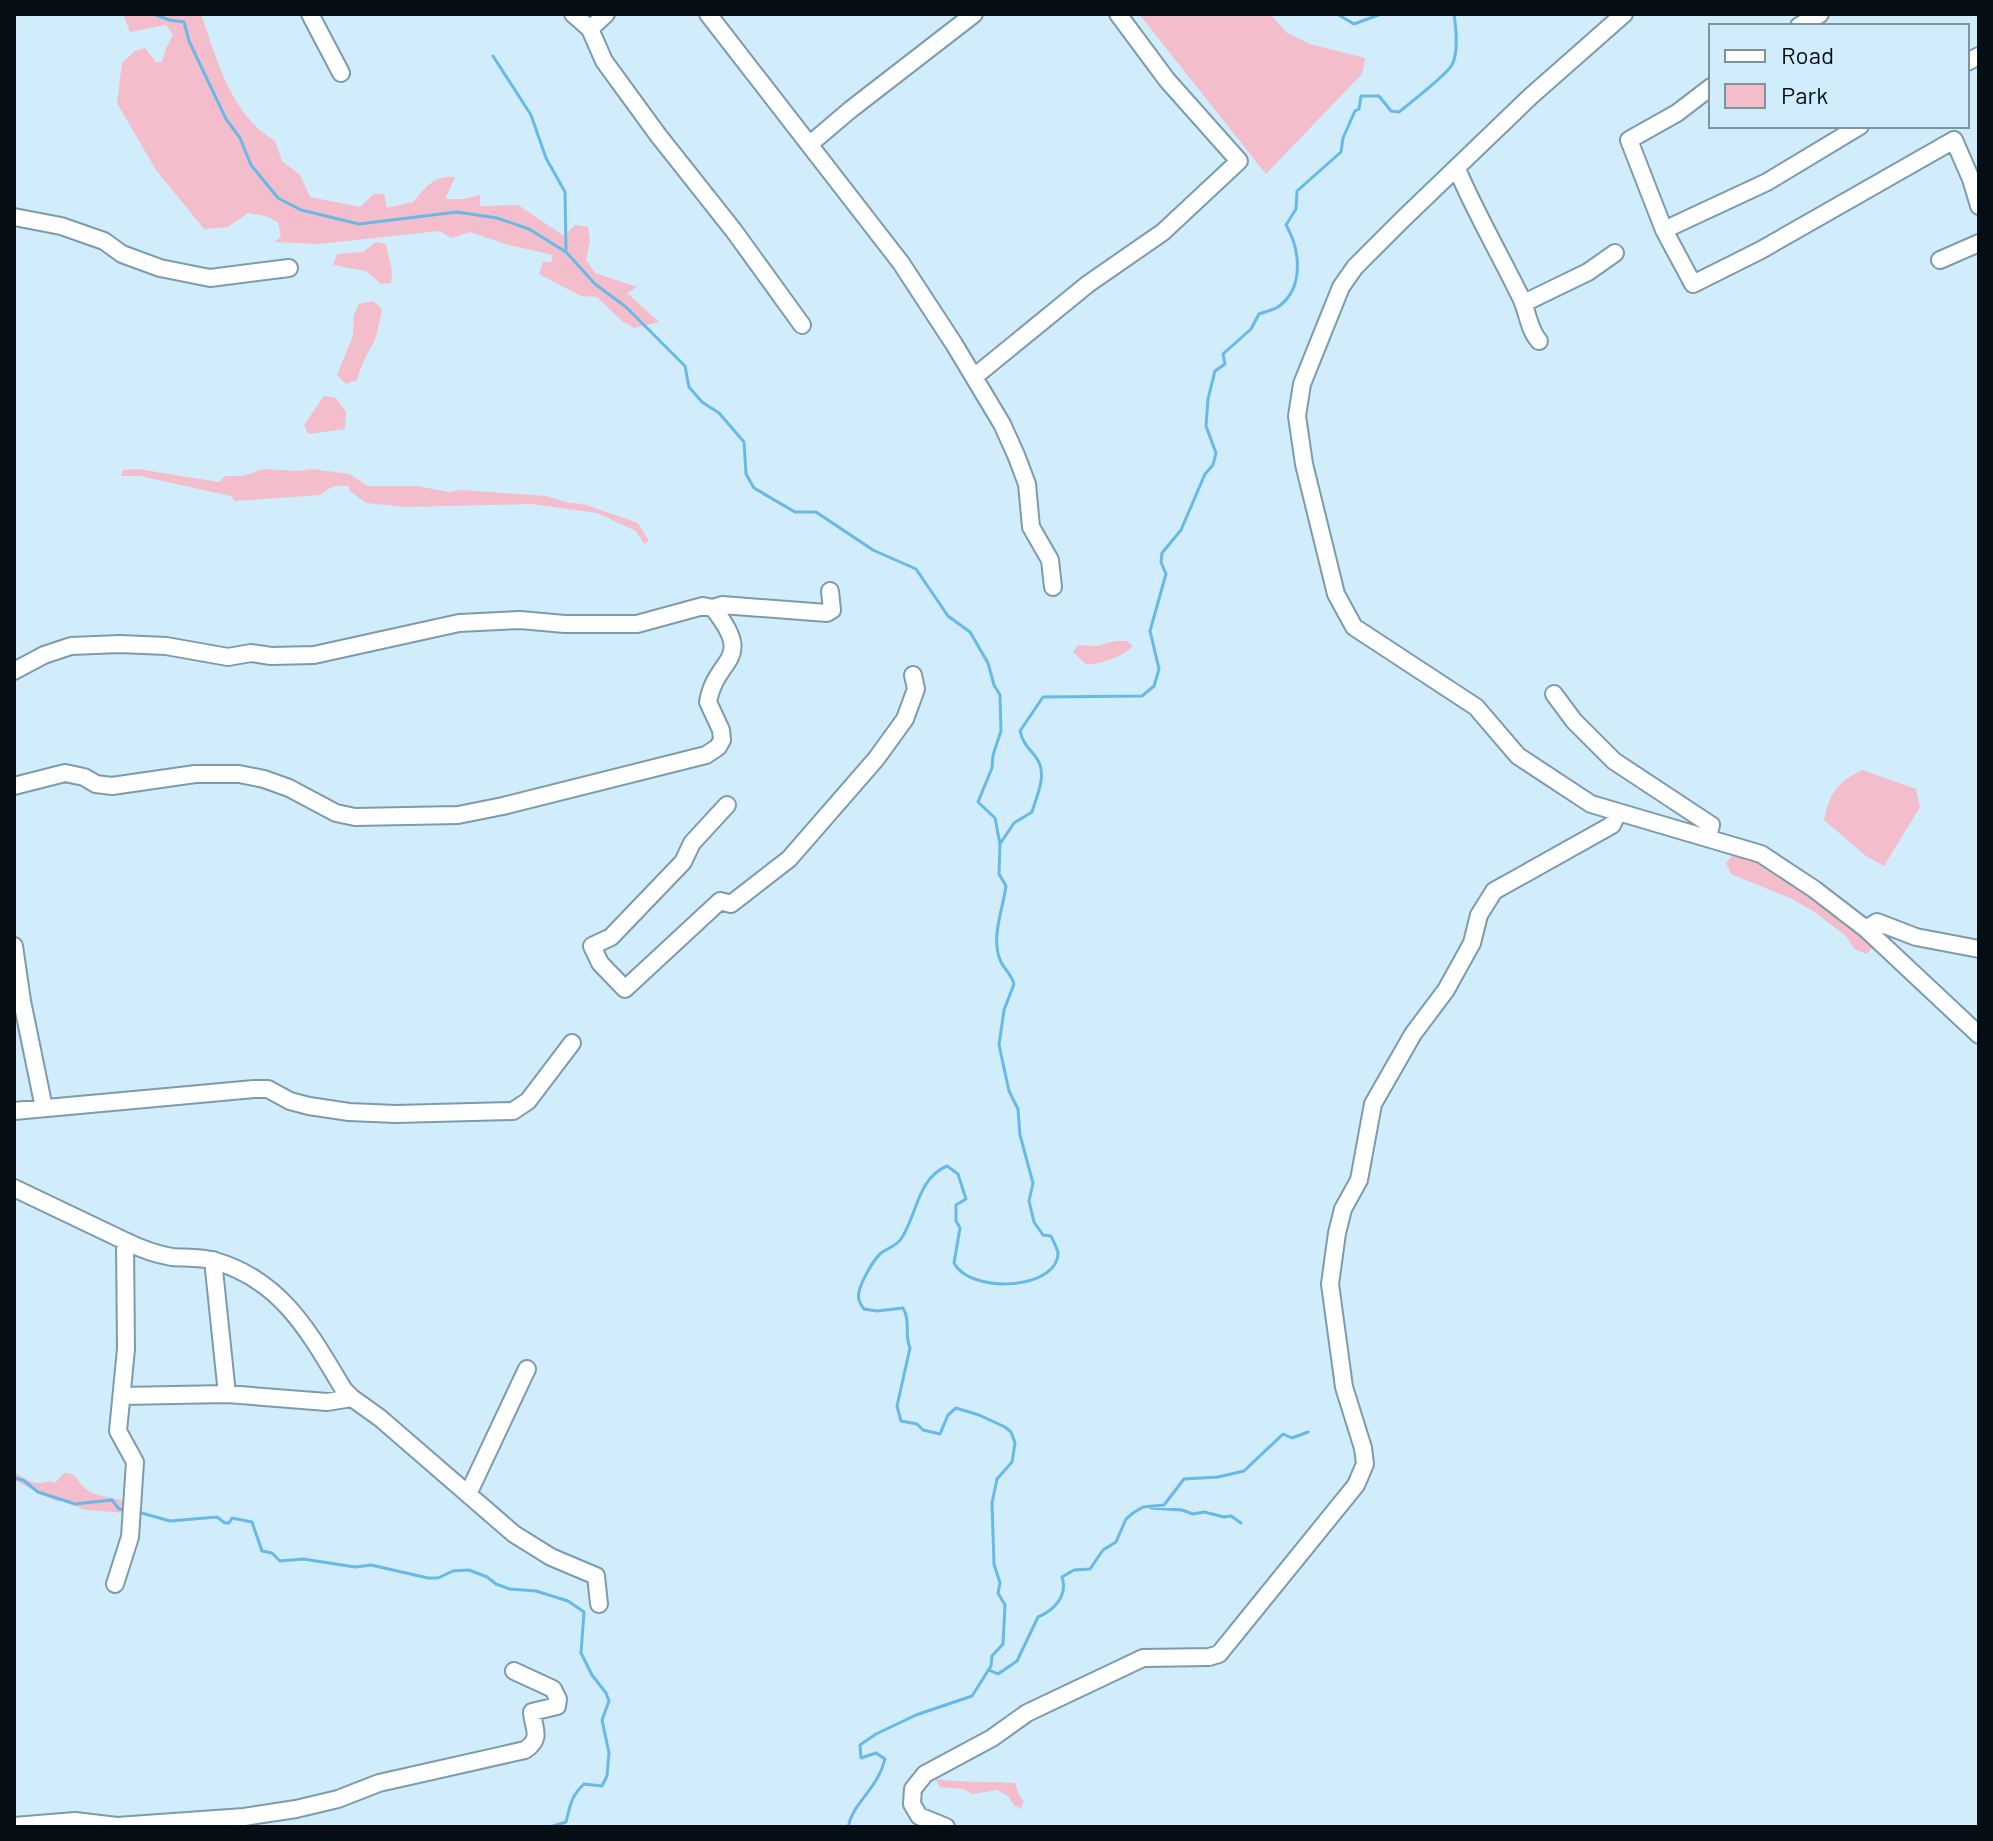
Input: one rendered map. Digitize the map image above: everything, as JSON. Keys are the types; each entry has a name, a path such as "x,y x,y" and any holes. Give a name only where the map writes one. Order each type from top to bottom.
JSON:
{"street":[{"path":"310,14 341,73"},
{"path":"573,14 590,29 604,61 802,325"},
{"path":"590,29 606,14"},
{"path":"708,14 901,263 974,377 1002,424 1027,484 1031,527 1050,560 1053,587"},
{"path":"810,144 974,14"},
{"path":"974,377 1088,284 1163,232 1239,161 1167,80 1118,14"},
{"path":"1624,14 1531,96 1355,267 1341,287 1311,357 1302,384 1297,416 1304,464 1336,594 1354,627 1476,707 1518,756 1591,804 1761,854 1866,929 1979,1035"},
{"path":"1802,24 1820,14"},
{"path":"1709,89 1677,113 1629,140 1664,230 1693,284 1761,250 1954,140 1979,206"},
{"path":"1664,230 1767,182 1857,128"},
{"path":"1457,169 1477,216 1524,303 1539,341"},
{"path":"14,217 61,226 104,241 122,254 160,268 210,278 289,268"},
{"path":"1940,260 1979,243"},
{"path":"1524,303 1588,272 1615,253"},
{"path":"14,671 44,655 71,646 166,646 228,657 251,653 314,655 459,623 520,620 565,624 637,624 703,606 713,608 722,605 827,613 832,610 830,591"},
{"path":"14,786 65,773 112,786 217,773 264,779 289,788 336,813 355,817 458,815 706,755 722,740 721,730 708,702 713,683 733,655 726,623 713,608"},
{"path":"727,805 692,843 683,862 611,937 592,946 600,963 625,989 720,901 731,904 789,859 876,759 905,719 916,689 913,675"},
{"path":"1554,694 1574,721 1614,761 1711,825 1708,837"},
{"path":"946,1827 919,1816 912,1804 913,1789 925,1774 954,1755 992,1738 1027,1713 1143,1658 1209,1657 1219,1654 1356,1485 1365,1464 1363,1448 1344,1387 1330,1284 1337,1233 1343,1209 1359,1180 1373,1104 1413,1034 1446,990 1472,943 1479,915 1494,891 1612,825 1618,813"},
{"path":"1866,929 1877,922 1916,937 1979,949"},
{"path":"14,946 18,1002 44,1108"},
{"path":"14,1111 268,1089 290,1101 349,1112 513,1111 528,1101 572,1043"},
{"path":"14,1188 150,1253 213,1260 241,1270 269,1289 318,1343 344,1390 352,1398 469,1492 514,1534 551,1557 596,1576 599,1604"},
{"path":"115,1584 131,1527 135,1462 118,1431 126,1349 125,1241"},
{"path":"213,1260 227,1394"},
{"path":"469,1492 527,1369"},
{"path":"122,1396 227,1394 327,1402 352,1398"},
{"path":"14,1826 75,1821 117,1826 244,1817 338,1799 379,1783 525,1750 533,1745 537,1735 532,1712 557,1706 558,1699 553,1689 514,1671"}],"green space":[{"path":"123,14 201,14 236,102 260,130 275,141 282,161 300,175 310,197 360,207 374,194 384,194 387,208 413,202 436,180 455,177 445,199 480,195 480,206 518,205 564,236 575,225 588,227 590,240 586,260 595,273 637,287 627,293 659,322 634,328 597,297 581,296 539,274 543,262 551,262 553,255 470,232 452,238 439,231 319,244 274,242 281,237 278,222 248,213 228,227 204,229 156,170 117,103 122,63 135,51 145,48 156,62 162,62 173,35 166,25 130,32"},
{"path":"1139,14 1270,14 1287,33 1310,44 1365,58 1362,74 1266,174"},
{"path":"376,242 386,244 391,283 381,284 366,271 333,265 337,254 363,252"},
{"path":"373,301 382,309 375,340 357,380 346,384 337,375 353,336 354,315 359,304"},
{"path":"324,396 336,398 346,412 345,429 308,434 304,425"},
{"path":"138,469 219,482 225,476 242,476 265,469 312,469 349,474 368,486 417,486 449,492 462,490 546,496 583,504 638,523 649,541 644,544 636,531 597,513 531,504 406,507 366,503 345,485 333,487 320,495 235,501 231,496 140,476 121,476 123,470"},
{"path":"1127,641 1133,646 1117,657 1092,664 1086,664 1073,652 1078,645 1096,646"},
{"path":"1862,770 1916,789 1920,807 1884,866 1866,856 1824,820 1836,789"},
{"path":"1734,853 1754,855 1788,876 1874,945 1867,954 1854,949 1846,936 1813,911 1731,874 1726,863"},
{"path":"14,1472 37,1483 55,1483 64,1473 72,1474 89,1491 125,1502 126,1513 86,1510 56,1501 14,1480"},
{"path":"935,1779 1015,1783 1024,1801 1021,1809 997,1790 972,1794 964,1789 940,1787"}],"waterway":[{"path":"154,14 184,22 189,41 226,119 240,138 251,165 278,198 301,210 359,224 457,212 497,218 529,229 566,252 595,284 626,307 685,366 689,387 702,402 719,413 744,442 746,474 754,488 795,512 816,512 873,550 916,569 948,616 970,632 988,663 1000,695 1001,731 992,768 978,802 995,818 1000,844 999,874 1006,886 998,924 998,953 1014,984 1004,1010 999,1045 1009,1091 1018,1109 1020,1135 1033,1183 1029,1201 1034,1222 1043,1235 1051,1236 1058,1254 1054,1266 1028,1281 993,1283 963,1273 954,1263 960,1228 956,1221 956,1205 966,1199 958,1174 947,1166 930,1179 901,1239 878,1256 860,1288 858,1295 864,1309 903,1308 905,1313 910,1348 897,1406 901,1421 940,1434 948,1415 956,1408 1005,1427 1011,1432 1015,1443 1012,1462 997,1479 992,1503 994,1564 1000,1583 998,1593 1005,1605 1003,1644 992,1656 991,1666 972,1696 916,1715 860,1745 861,1758 876,1753 885,1759 882,1770 855,1810 848,1827"},
{"path":"1337,14 1354,24 1381,14"},
{"path":"1000,844 1014,823 1032,812 1038,795 1040,765 1020,731 1043,697 1142,696 1154,686 1159,669 1150,631 1166,574 1161,562 1162,553 1181,530 1205,474 1213,465 1216,453 1206,426 1215,371 1225,364 1223,354 1251,329 1259,314 1278,307 1293,290 1297,256 1286,225 1296,209 1297,191 1341,152 1343,138 1355,111 1359,109 1361,96 1379,96 1391,111 1399,112 1448,70 1456,46 1454,14"},
{"path":"493,56 531,115 546,158 565,192 566,250"},
{"path":"989,1670 998,1674 1017,1661 1038,1617 1055,1606 1062,1596 1062,1577 1074,1570 1090,1569 1103,1550 1116,1542 1126,1519 1133,1513 1143,1507 1164,1505 1184,1479 1218,1477 1244,1471 1283,1434 1292,1438 1308,1432"},
{"path":"14,1478 23,1480 38,1492 75,1504 112,1500 119,1509 126,1510"},
{"path":"1151,1508 1231,1516 1241,1523"},
{"path":"138,1512 170,1521 217,1517 225,1523 232,1518 252,1522 262,1551 272,1553 280,1561 303,1559 355,1567 371,1565 428,1578 469,1570 510,1589 536,1591 568,1601 584,1612 581,1653 609,1701 602,1720 609,1753 607,1776 602,1786 584,1784 574,1797 566,1822 550,1827"}]}
